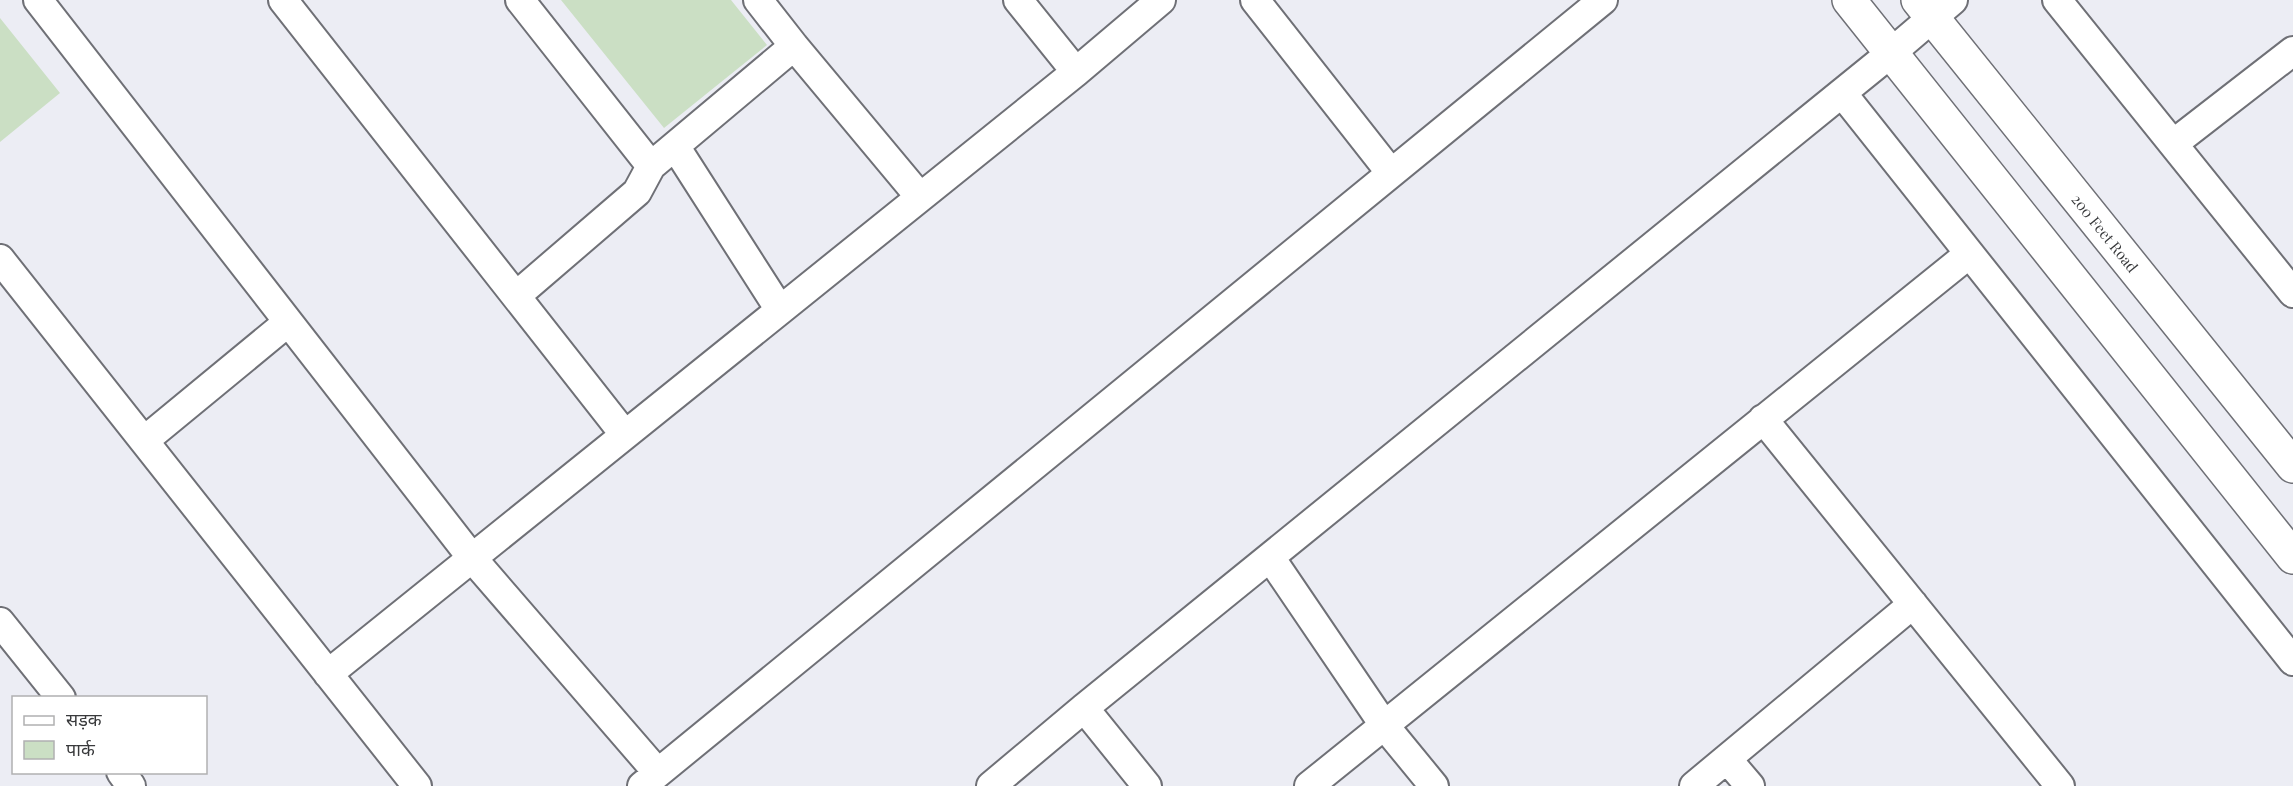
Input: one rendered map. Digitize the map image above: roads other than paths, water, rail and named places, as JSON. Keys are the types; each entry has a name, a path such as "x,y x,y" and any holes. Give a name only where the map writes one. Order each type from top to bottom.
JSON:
{"street":[{"path":"38,0 287,323 650,779 1603,0"},
{"path":"283,0 625,435"},
{"path":"520,0 651,166"},
{"path":"758,0 920,197"},
{"path":"1018,0 1076,72"},
{"path":"328,674 1076,72 1161,0"},
{"path":"1256,0 1391,173"},
{"path":"1849,0 2293,557"},
{"path":"2057,0 2293,293"},
{"path":"991,786 1891,53 1934,6"},
{"name":"200 Feet Road","path":"1934,6 2293,466"},
{"path":"516,296 637,192 651,166 794,46"},
{"path":"2173,144 2293,51"},
{"path":"1842,93 2293,661"},
{"path":"675,146 780,310"},
{"path":"1309,786 1969,254"},
{"path":"0,259 417,786"},
{"path":"145,440 287,323"},
{"path":"1763,419 2060,786"},
{"path":"1270,557 1384,725 1434,786"},
{"path":"1695,786 1913,604"},
{"path":"0,621 59,696"},
{"path":"1084,708 1147,786"},
{"path":"1727,759 1750,786"}]}
